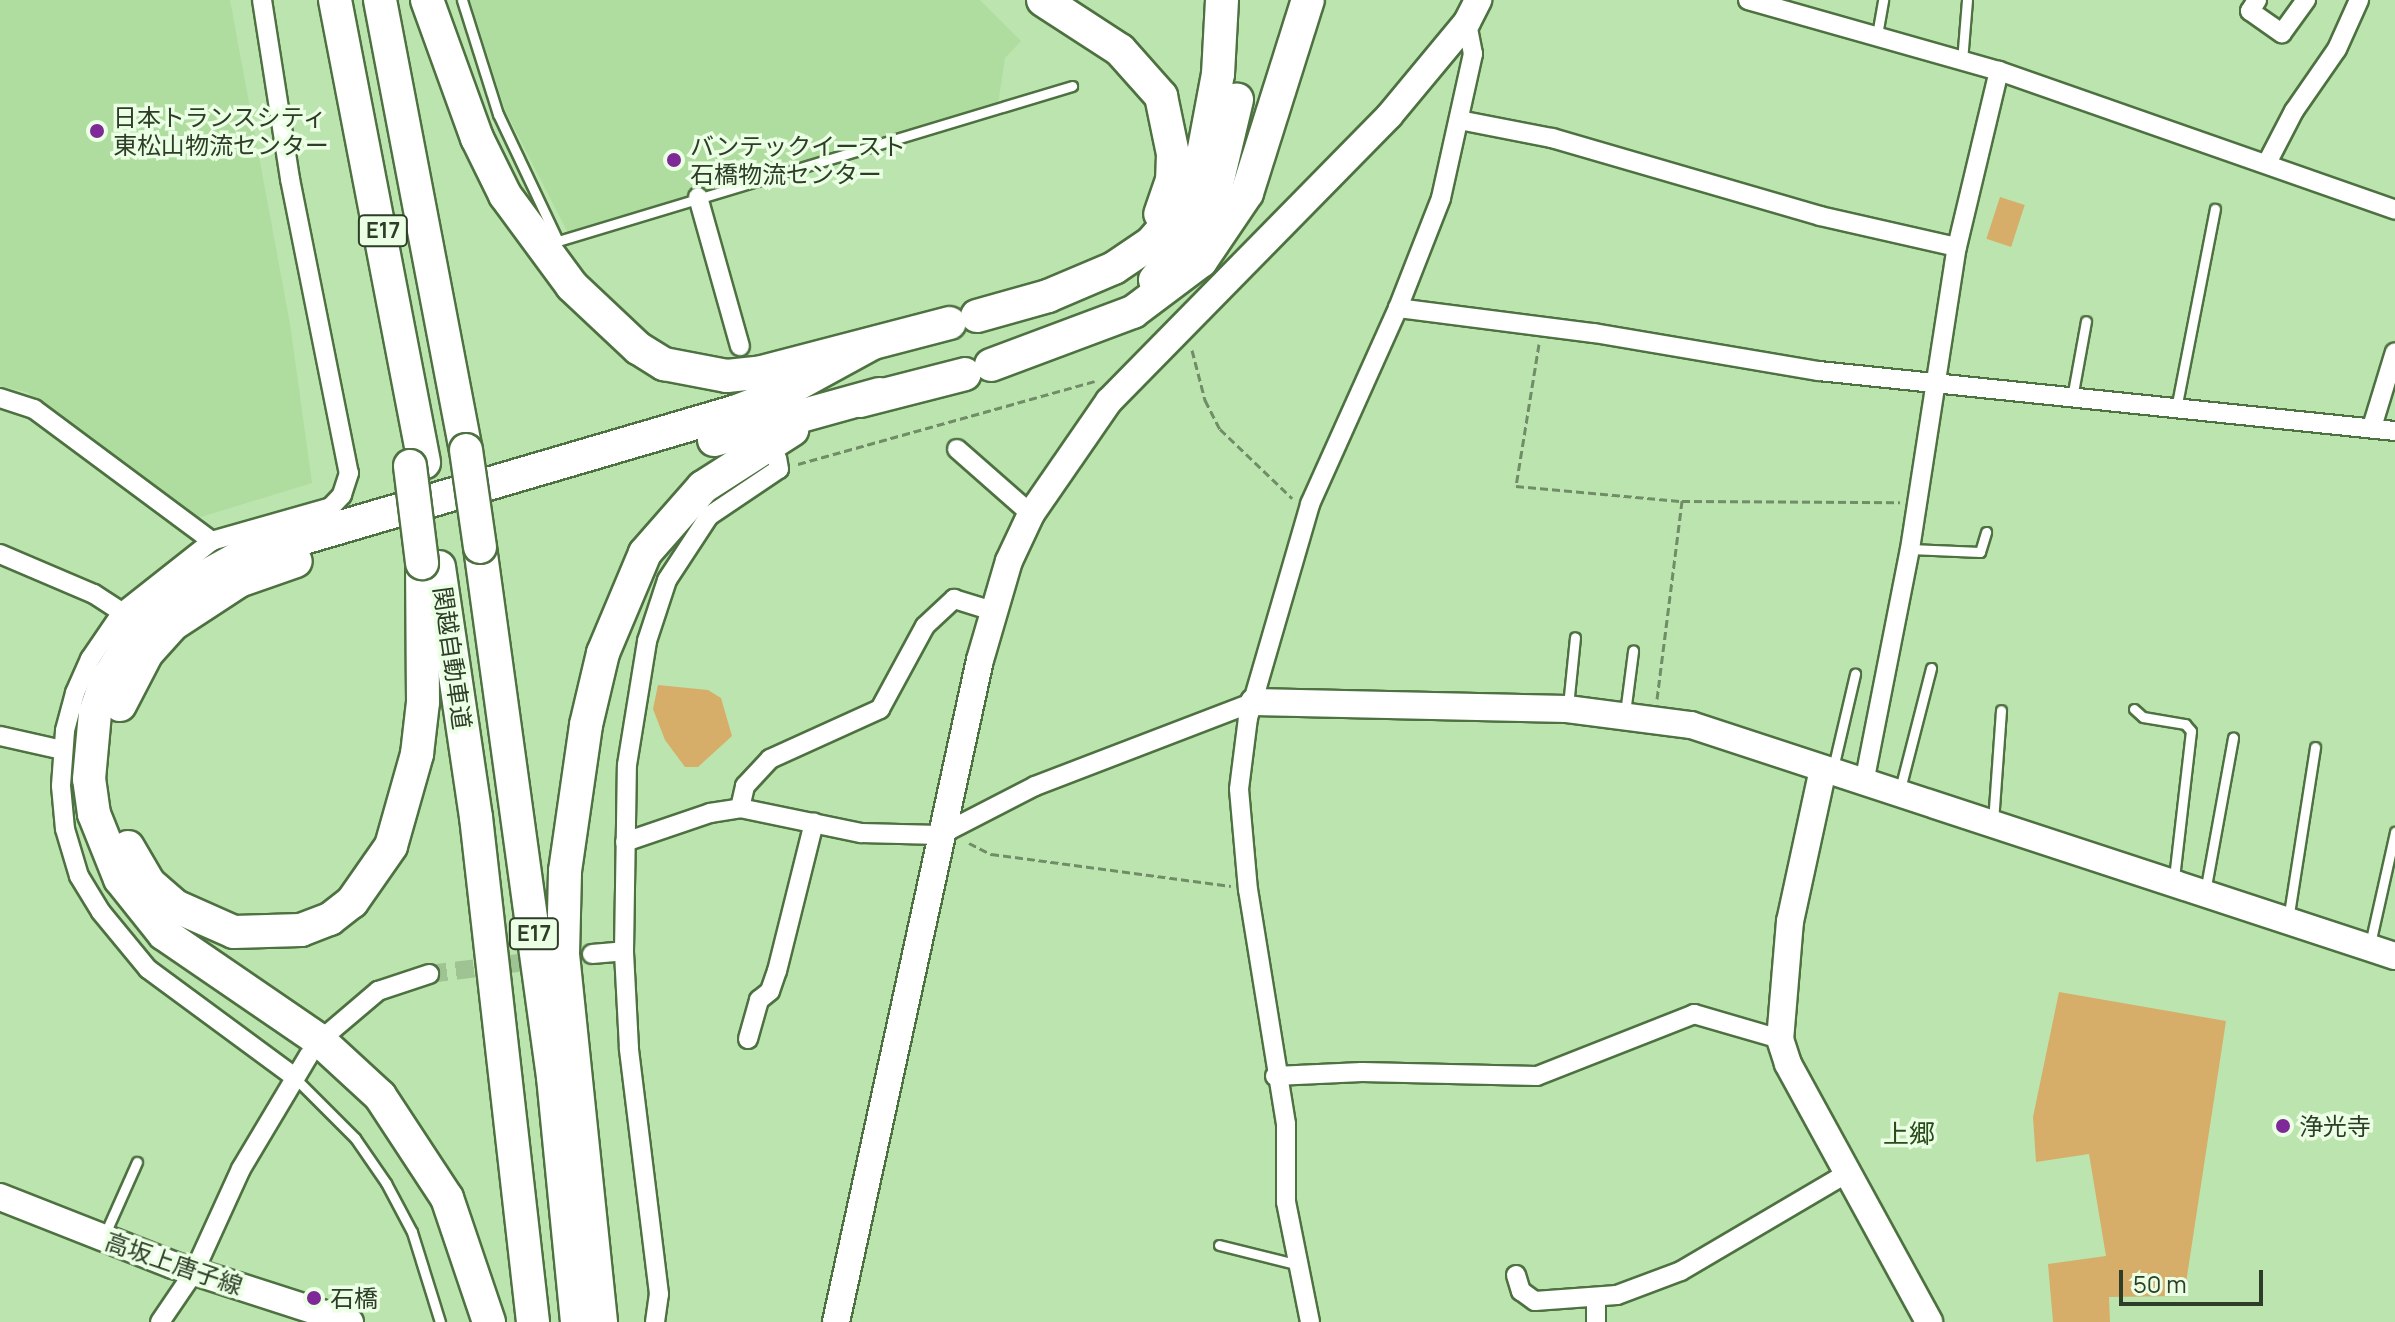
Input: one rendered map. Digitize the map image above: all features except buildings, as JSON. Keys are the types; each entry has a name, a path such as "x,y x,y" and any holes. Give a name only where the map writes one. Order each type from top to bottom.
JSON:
{"highway":[{"name":"関越自動車道","path":"380,0 466,450 553,1077 577,1322"},
{"path":"427,0 477,138 505,195 572,286 638,348 664,364 727,376 758,373 1048,296 1114,268 1151,243 1190,191 1213,113 1222,0"},
{"path":"1043,0 1143,70 1161,96 1170,125 1172,180 1166,204 1114,268"},
{"path":"1094,330 1143,293 1171,264 1215,192 1235,112 1243,0"},
{"path":"430,561 423,702 417,754 396,832 373,878 330,919 267,935 219,928 175,906 149,883 130,854 111,789 109,752 128,684 172,625 204,600 239,581 340,547 880,394 978,370 1094,330 1171,288 1226,229 1263,154 1308,0"},
{"name":"関越自動車道","path":"336,6 417,464 430,561 482,864 533,1322"},
{"path":"489,1322 447,1198 380,1096 319,1040 164,934 120,879 94,814 89,779 93,724 107,679 146,618 175,593 242,556 737,411 786,391 871,344"},
{"path":"601,1322 563,954 573,797 603,653 645,553 703,487 785,433 880,394"}],"street":[{"path":"262,0 290,179 349,473 342,495 331,507 212,541 122,612 85,670 62,750 65,829 79,876 101,912 148,969 293,1076"},
{"path":"1748,0 1999,71 2395,210"},
{"path":"2257,0 2250,11 2282,33 2306,0"},
{"path":"2267,163 2294,111 2337,49 2359,0"},
{"path":"1310,1322 1295,1264 1286,1202 1286,1124 1275,1076 1248,890 1239,789 1254,702 1306,514 1398,308 1441,198 1473,54 1473,11"},
{"path":"836,1322 950,831 993,611 1031,514 1088,426 1389,116 1473,11"},
{"path":"1864,783 1910,549 1957,247 1999,71"},
{"path":"1459,120 1552,138 1820,216 1957,247"},
{"path":"698,197 740,346"},
{"path":"1398,308 1542,325 1819,371 2395,431"},
{"path":"2372,427 2395,352"},
{"path":"0,398 34,409 212,541"},
{"path":"957,449 1031,514"},
{"path":"655,1322 659,1294 629,1048 624,951 627,765 656,605 678,559 709,516 778,463"},
{"path":"0,554 94,594 122,612"},
{"path":"740,808 745,786 770,759 880,709 925,626 954,599 993,611"},
{"path":"625,842 710,813 740,808 861,833 950,831 1115,753 1254,702 1567,709 1625,713 1735,738 2395,956"},
{"path":"0,736 62,750"},
{"path":"1828,770 1790,921 1780,1039 1788,1064 1929,1322"},
{"path":"748,1039 759,1000 770,991 777,971 814,823"},
{"path":"592,954 624,951"},
{"path":"331,1031 378,991 429,974"},
{"path":"1275,1076 1537,1076 1694,1014 1780,1039"},
{"path":"160,1322 194,1272 241,1169 293,1076 309,1055"},
{"path":"1516,1275 1521,1291 1535,1301 1617,1295 1681,1271 1849,1172"},
{"name":"高坂上唐子線","path":"0,1197 103,1239 339,1320"},
{"path":"1596,1297 1596,1322"}],"lane":[{"path":"462,0 498,114 558,241 1072,86"},
{"path":"1877,35 1883,0"},
{"path":"1962,61 1967,0"},
{"path":"2176,409 2215,209"},
{"path":"2072,398 2086,321"},
{"path":"1910,549 1980,552 1986,532"},
{"path":"1567,709 1575,637"},
{"path":"1625,713 1633,651"},
{"path":"1899,794 1931,668"},
{"path":"1828,770 1855,674"},
{"path":"2134,709 2143,717 2185,724 2191,731 2173,883"},
{"path":"1992,824 2001,710"},
{"path":"2205,893 2233,738"},
{"path":"2288,920 2315,747"},
{"path":"2370,947 2395,832"},
{"path":"293,1076 355,1138 386,1183 412,1232 440,1322"},
{"path":"103,1239 137,1162"},
{"path":"1219,1245 1295,1264"}],"path":[{"path":"1542,325 1516,486 1682,501 1916,502"},
{"path":"1186,327 1215,422 1306,514"},
{"path":"778,463 1104,378"},
{"path":"1653,718 1682,501"},
{"path":"950,831 973,849 991,854 1184,877 1248,890"}],"shaded area":[{"path":"0,0 230,0 290,324 312,483 194,519 27,392 0,386"},
{"name":"バンテックイースト 石橋物流センター","path":"470,0 980,0 1021,41 1005,58 998,104 568,233 505,110"},
{"path":"2000,197 2025,205 2011,247 1986,239"},
{"path":"658,685 708,690 721,698 732,736 698,767 685,767 665,740 653,709"},
{"path":"2059,992 2226,1021 2184,1296 2109,1297 2110,1322 2053,1322 2048,1264 2106,1256 2089,1154 2036,1162 2033,1117"}],"tunnel":[{"path":"429,974 592,954"}],"place":[{"name":"日本トランスシティ 東松山物流センター","path":"97,131"},
{"name":"バンテックイースト 石橋物流センター","path":"674,160"},
{"name":"浄光寺","path":"2283,1126"},
{"name":"石橋","path":"314,1298"}],"district":[{"name":"上郷","path":"1909,1134"}]}
